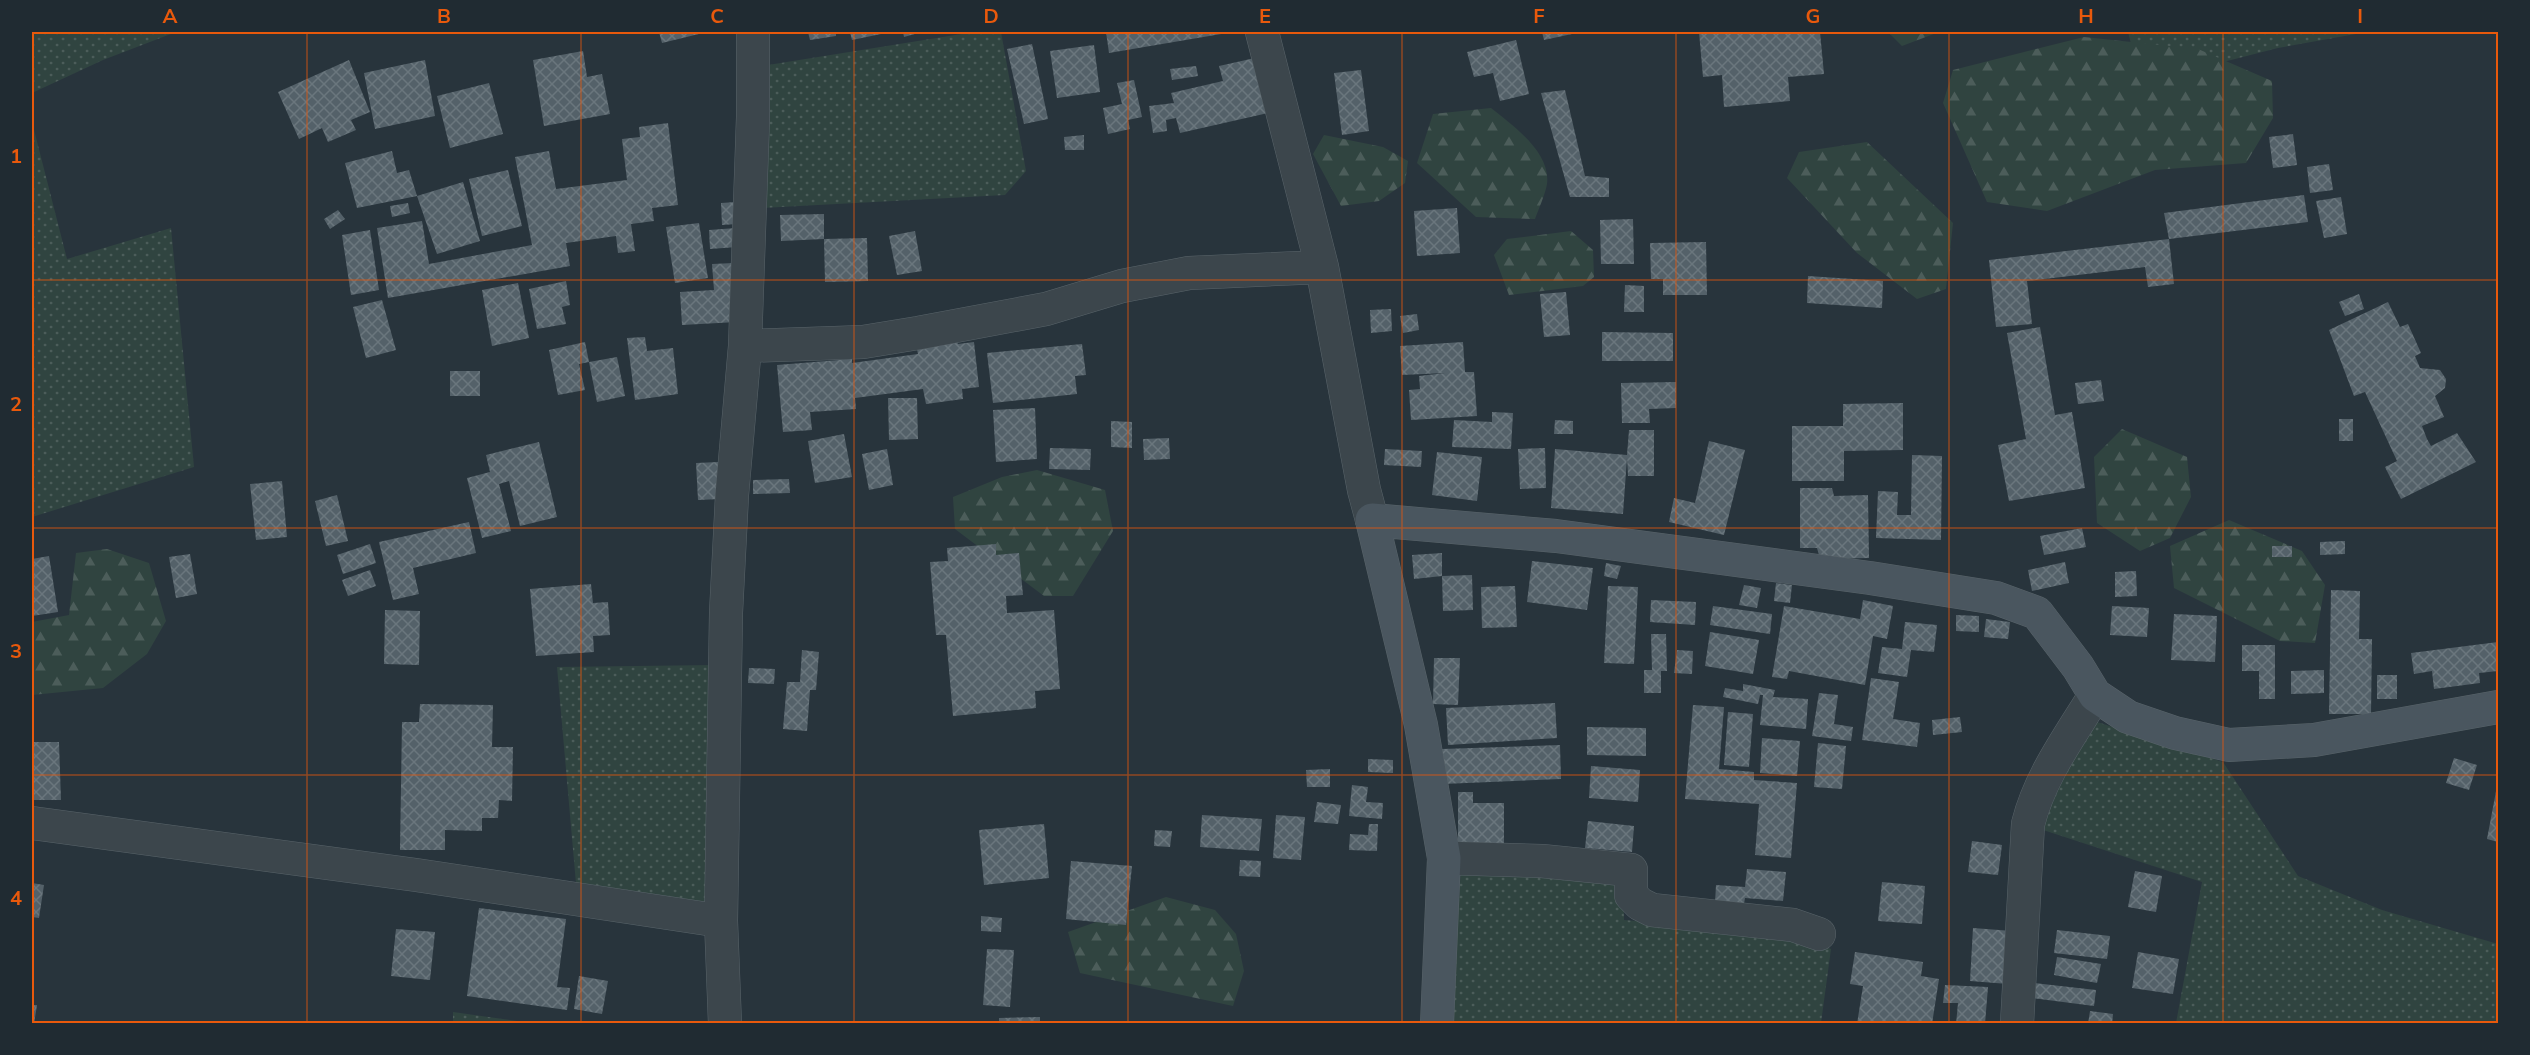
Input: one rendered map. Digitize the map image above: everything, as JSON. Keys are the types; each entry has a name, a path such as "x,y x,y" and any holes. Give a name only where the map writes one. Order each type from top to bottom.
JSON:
{"street":[{"path":"725,1023 721,921 726,613 732,495 745,346 753,117 753,32"},
{"path":"1262,32 1322,267 1351,410 1364,490 1421,725 1444,858 1437,1023"},
{"path":"745,346 863,342 918,333 1046,309 1122,286 1189,273 1322,267"},
{"path":"1372,520 1556,536 1870,578 1996,598 2037,613 2096,695 2128,717 2175,733 2229,745 2314,740 2499,707"},
{"path":"2017,1023 2028,824 2034,798 2096,695"},
{"path":"32,823 416,875 721,921"},
{"path":"1444,858 1542,861 1630,870 1631,895 1640,904 1652,910 1793,925 1819,934"}],"green space":[{"path":"32,32 176,32 103,60 32,93"},
{"path":"974,32 1001,32 1026,171 1005,195 762,208 768,65"},
{"path":"1888,32 1939,32 1902,46"},
{"path":"2128,32 2367,32 2278,48 2141,83"},
{"path":"2084,37 2198,49 2272,81 2273,118 2246,163 2155,170 2047,211 1987,202 1943,103 1953,70"},
{"path":"1491,108 1528,140 1543,161 1547,172 1547,184 1535,219 1476,217 1417,163 1433,114"},
{"path":"32,122 67,259 171,228 194,467 32,517"},
{"path":"1324,135 1383,147 1408,161 1405,183 1379,201 1341,206 1313,154"},
{"path":"1867,142 1953,223 1946,289 1917,299 1857,253 1787,178 1799,152"},
{"path":"1571,231 1593,250 1594,277 1583,286 1509,295 1494,255 1507,239"},
{"path":"2122,429 2187,457 2191,497 2170,538 2140,551 2097,523 2094,457"},
{"path":"1037,470 1105,490 1113,531 1073,596 1044,596 955,529 953,497 1002,477"},
{"path":"2229,520 2302,551 2325,585 2315,643 2280,641 2174,588 2170,546"},
{"path":"107,549 149,563 166,621 147,654 103,688 32,695 32,622 69,615 76,553"},
{"path":"715,665 708,913 577,895 557,667"},
{"path":"2094,721 2223,762 2298,876 2382,910 2498,944 2498,1023 2176,1023 2202,882 2034,827"},
{"path":"1461,866 1623,876 1624,920 1794,934 1831,949 1821,1023 1452,1024"},
{"path":"1166,897 1215,910 1236,934 1244,971 1233,1006 1080,973 1068,932"},
{"path":"453,1012 531,1023 453,1023"}],"building":[{"path":"659,32 707,32 662,43"},
{"path":"808,32 836,32 836,36 810,40"},
{"path":"850,32 881,32 881,34 852,40"},
{"path":"903,32 922,32 904,37"},
{"path":"1106,32 1227,32 1227,33 1109,53"},
{"path":"1542,32 1571,32 1572,34 1544,40"},
{"path":"1699,32 1820,32 1824,74 1788,77 1790,101 1724,107 1722,75 1703,77"},
{"path":"1516,40 1529,94 1500,101 1493,73 1474,77 1467,52"},
{"path":"1032,44 1048,119 1024,124 1007,49"},
{"path":"1094,45 1100,92 1057,98 1050,51"},
{"path":"583,51 587,77 602,74 610,114 544,126 533,60"},
{"path":"1255,58 1268,113 1180,133 1176,118 1166,120 1167,131 1153,133 1149,106 1174,103 1171,93 1223,81 1219,66"},
{"path":"349,60 370,112 351,120 356,130 328,142 322,128 299,139 278,92"},
{"path":"425,60 435,116 375,129 364,73"},
{"path":"1196,66 1198,76 1172,80 1170,69"},
{"path":"1361,70 1369,131 1342,135 1334,73"},
{"path":"1134,80 1142,117 1128,120 1130,129 1108,134 1103,108 1122,104 1117,83"},
{"path":"489,83 503,134 450,148 437,96"},
{"path":"1565,90 1585,176 1609,178 1609,197 1570,197 1541,93"},
{"path":"668,123 678,205 652,208 654,221 631,224 635,251 618,253 616,236 566,243 570,266 388,298 377,228 422,221 429,264 532,245 515,157 549,151 556,189 627,180 622,139 640,137 639,127"},
{"path":"2293,134 2297,165 2273,168 2269,137"},
{"path":"1084,135 1084,150 1065,150 1064,137"},
{"path":"392,151 397,173 409,170 417,196 357,208 345,163"},
{"path":"2329,164 2333,190 2310,193 2307,167"},
{"path":"508,170 522,226 482,236 469,179"},
{"path":"463,182 480,241 437,254 417,196"},
{"path":"2304,195 2308,222 2169,239 2164,213"},
{"path":"2341,197 2347,234 2324,238 2316,201"},
{"path":"736,202 737,224 722,225 721,203"},
{"path":"408,203 410,213 392,217 390,206"},
{"path":"1457,208 1460,253 1417,256 1414,211"},
{"path":"338,210 345,219 330,229 324,219"},
{"path":"824,214 824,239 781,241 780,215"},
{"path":"1633,219 1634,264 1601,264 1600,220"},
{"path":"699,223 708,278 675,283 666,227"},
{"path":"736,228 737,247 710,249 709,230"},
{"path":"370,230 379,290 351,295 342,235"},
{"path":"915,231 922,271 897,275 889,236"},
{"path":"867,238 868,281 825,282 824,239"},
{"path":"2169,239 2174,284 2148,287 2145,267 2027,281 2032,324 1996,327 1989,260"},
{"path":"1706,242 1707,295 1663,295 1663,279 1651,279 1650,243"},
{"path":"734,263 737,322 682,325 680,292 714,290 712,264"},
{"path":"1808,276 1883,281 1882,308 1807,303"},
{"path":"566,281 570,305 562,307 566,324 537,329 529,289"},
{"path":"518,283 529,338 492,346 482,290"},
{"path":"1625,285 1644,286 1644,312 1624,312"},
{"path":"1566,292 1570,335 1544,337 1540,294"},
{"path":"2359,294 2364,309 2345,316 2339,302"},
{"path":"382,300 396,350 366,358 353,307"},
{"path":"2388,302 2400,327 2408,324 2421,353 2415,356 2420,368 2440,370 2446,379 2445,388 2435,396 2444,417 2422,426 2427,439 2431,446 2457,433 2476,462 2401,499 2385,467 2397,461 2365,392 2354,396 2329,330"},
{"path":"1391,309 1392,331 1371,333 1370,310"},
{"path":"1417,314 1419,330 1403,333 1400,316"},
{"path":"2040,327 2055,415 2072,412 2085,488 2009,501 1998,445 2026,439 2007,333"},
{"path":"1602,332 1673,333 1673,361 1602,361"},
{"path":"645,337 647,351 673,348 678,394 635,400 627,338"},
{"path":"956,339 958,344 974,342 979,387 962,389 963,399 926,404 923,389 855,398 856,409 810,412 812,430 783,432 777,365 852,359 852,363 918,354 916,344"},
{"path":"585,342 589,362 579,364 585,390 558,395 549,350"},
{"path":"1463,342 1465,372 1474,372 1477,416 1411,420 1409,390 1420,389 1419,376 1445,373 1402,375 1400,346"},
{"path":"1082,344 1086,375 1075,376 1077,394 993,403 987,353"},
{"path":"617,357 625,396 597,402 589,362"},
{"path":"450,371 480,371 480,396 450,396"},
{"path":"2101,380 2104,401 2078,404 2075,383"},
{"path":"1676,382 1676,408 1649,409 1650,423 1622,423 1621,383"},
{"path":"888,398 917,398 918,439 889,440"},
{"path":"1903,403 1903,450 1844,451 1844,481 1792,481 1792,426 1843,426 1843,404"},
{"path":"1035,408 1037,459 996,462 993,410"},
{"path":"1492,412 1513,413 1511,449 1452,447 1454,420 1492,422"},
{"path":"2339,419 2353,419 2353,441 2339,441"},
{"path":"1555,420 1573,421 1573,434 1554,434"},
{"path":"1111,421 1132,422 1132,448 1111,447"},
{"path":"1629,430 1654,430 1654,476 1628,476 1627,458 1623,514 1551,508 1555,449 1627,455"},
{"path":"844,434 852,477 815,483 808,441"},
{"path":"1169,438 1170,459 1144,460 1143,439"},
{"path":"1709,441 1745,450 1724,535 1669,522 1674,498 1695,503"},
{"path":"539,442 557,517 520,526 509,481 499,484 511,531 482,538 467,478 490,472 486,455"},
{"path":"1050,448 1091,449 1090,470 1049,469"},
{"path":"1545,448 1546,488 1520,489 1518,449"},
{"path":"887,449 893,485 869,490 862,454"},
{"path":"1385,449 1422,451 1421,467 1384,465"},
{"path":"1437,452 1482,457 1477,501 1432,495"},
{"path":"1912,455 1942,456 1941,540 1876,538 1878,491 1898,492 1897,515 1911,515"},
{"path":"718,462 720,499 698,500 696,463"},
{"path":"789,479 790,493 753,494 753,480"},
{"path":"282,481 287,537 256,540 250,484"},
{"path":"1800,488 1832,488 1834,496 1868,495 1869,558 1820,559 1817,548 1800,548"},
{"path":"337,495 348,541 326,546 315,501"},
{"path":"469,522 476,553 413,568 419,594 393,600 379,542"},
{"path":"2082,528 2086,547 2044,555 2040,536"},
{"path":"2345,541 2345,554 2320,555 2320,542"},
{"path":"370,544 376,563 343,574 337,555"},
{"path":"996,544 996,555 1019,553 1023,595 1006,596 1007,613 1054,610 1060,689 1035,691 1036,708 953,716 946,635 936,635 930,562 948,561 947,548"},
{"path":"2272,546 2292,546 2292,557 2272,557"},
{"path":"1442,553 1442,576 1414,579 1412,555"},
{"path":"190,554 197,594 176,598 169,557"},
{"path":"49,556 58,612 32,616 32,559"},
{"path":"1532,561 1593,568 1587,610 1527,602"},
{"path":"2065,562 2069,583 2032,591 2028,570"},
{"path":"1606,563 1621,566 1617,579 1604,576"},
{"path":"370,570 376,586 348,596 342,580"},
{"path":"2136,571 2137,596 2115,597 2115,572"},
{"path":"1472,575 1473,610 1443,611 1442,576"},
{"path":"1776,583 1792,585 1790,603 1774,601"},
{"path":"591,584 593,603 608,602 610,635 593,636 594,652 536,656 530,589"},
{"path":"1744,585 1761,588 1757,608 1739,605"},
{"path":"1515,586 1517,627 1482,628 1481,587"},
{"path":"1608,586 1638,587 1634,664 1604,663"},
{"path":"2331,590 2360,591 2359,639 2372,639 2371,714 2329,714"},
{"path":"1651,600 1696,602 1695,625 1650,622"},
{"path":"1863,600 1893,606 1887,639 1873,636 1865,685 1789,671 1787,679 1772,677 1784,606 1860,619"},
{"path":"1713,606 1772,614 1770,634 1710,625"},
{"path":"2112,606 2149,608 2147,637 2110,635"},
{"path":"385,610 420,611 419,665 384,664"},
{"path":"2174,614 2217,616 2215,662 2171,660"},
{"path":"1956,615 1979,616 1979,632 1956,631"},
{"path":"1986,619 2010,622 2008,639 1984,637"},
{"path":"1905,622 1937,625 1934,652 1911,650 1907,677 1878,673 1882,647 1902,649"},
{"path":"1710,632 1759,640 1753,674 1705,666"},
{"path":"1651,634 1666,634 1667,671 1661,671 1661,693 1644,693 1644,670 1652,670"},
{"path":"2498,642 2498,671 2479,673 2480,683 2434,689 2432,671 2414,674 2411,653"},
{"path":"2242,645 2275,645 2275,699 2259,699 2259,671 2242,671"},
{"path":"802,650 819,652 816,690 810,690 807,731 783,729 787,682 800,682"},
{"path":"1677,650 1693,651 1692,674 1674,673"},
{"path":"1434,658 1460,658 1458,705 1433,704"},
{"path":"749,668 775,669 774,684 748,683"},
{"path":"2324,670 2324,693 2291,694 2291,671"},
{"path":"2377,675 2397,675 2397,699 2377,699"},
{"path":"1871,678 1899,682 1893,719 1920,723 1917,747 1862,740"},
{"path":"1743,684 1775,690 1773,697 1808,699 1806,729 1760,725 1763,695 1760,695 1758,704 1723,697 1725,688 1743,691"},
{"path":"1819,693 1838,695 1834,724 1853,727 1851,741 1812,736"},
{"path":"1555,703 1557,738 1448,745 1446,708"},
{"path":"420,704 493,705 492,747 513,747 512,801 499,800 498,818 482,818 482,831 445,830 445,850 400,850 402,722 419,722"},
{"path":"1693,705 1724,707 1719,769 1754,772 1754,780 1797,783 1791,858 1755,855 1759,804 1685,799"},
{"path":"1728,712 1753,714 1749,767 1724,765"},
{"path":"1960,717 1962,732 1933,735 1932,720"},
{"path":"1587,727 1646,728 1646,756 1587,755"},
{"path":"1762,738 1800,741 1797,776 1760,773"},
{"path":"32,742 59,742 61,800 32,800"},
{"path":"1818,743 1846,746 1842,789 1814,787"},
{"path":"1560,745 1561,779 1443,784 1442,749"},
{"path":"2454,758 2477,765 2469,790 2446,783"},
{"path":"1368,759 1393,760 1393,773 1368,772"},
{"path":"1591,766 1640,770 1638,802 1589,798"},
{"path":"1330,769 1330,787 1307,787 1306,770"},
{"path":"1352,785 1368,787 1366,802 1383,803 1382,819 1349,816"},
{"path":"2498,786 2498,842 2487,839"},
{"path":"1458,792 1473,792 1473,803 1504,803 1504,846 1458,846"},
{"path":"1317,802 1341,805 1338,824 1314,822"},
{"path":"1202,815 1262,819 1259,851 1200,847"},
{"path":"1276,815 1305,817 1301,860 1273,858"},
{"path":"1588,821 1634,826 1632,852 1585,848"},
{"path":"1044,824 1049,878 984,885 979,830"},
{"path":"1369,824 1378,824 1377,851 1349,850 1350,834 1368,835"},
{"path":"1155,830 1172,831 1170,847 1154,846"},
{"path":"1972,841 2002,845 1998,875 1968,872"},
{"path":"1240,860 1261,861 1260,877 1239,876"},
{"path":"1071,861 1132,866 1126,925 1066,919"},
{"path":"1747,869 1786,872 1783,901 1745,898 1744,904 1715,903 1716,885 1745,887"},
{"path":"2135,871 2162,876 2156,912 2128,907"},
{"path":"1882,882 1925,886 1922,924 1878,921"},
{"path":"32,883 44,885 39,918 32,917"},
{"path":"479,908 566,919 557,987 570,988 567,1010 467,996"},
{"path":"981,916 1002,918 1001,932 981,931"},
{"path":"1973,928 2012,931 2008,984 1970,981"},
{"path":"396,929 435,932 430,980 391,976"},
{"path":"2057,930 2110,936 2107,959 2054,953"},
{"path":"987,949 1014,950 1010,1007 983,1005"},
{"path":"1855,952 1923,962 1921,976 1939,979 1932,1024 1857,1024 1863,986 1850,984"},
{"path":"2138,952 2179,959 2173,994 2132,988"},
{"path":"2057,957 2101,964 2097,983 2054,975"},
{"path":"579,976 608,981 602,1014 574,1009"},
{"path":"2034,983 2096,990 2094,1006 2032,998"},
{"path":"1945,985 1988,987 1985,1024 1956,1024 1958,1003 1943,1003"},
{"path":"32,1005 37,1005 34,1024 32,1024"},
{"path":"2090,1011 2113,1014 2112,1024 2088,1024"},
{"path":"1040,1017 1040,1024 999,1024 999,1018"}]}
